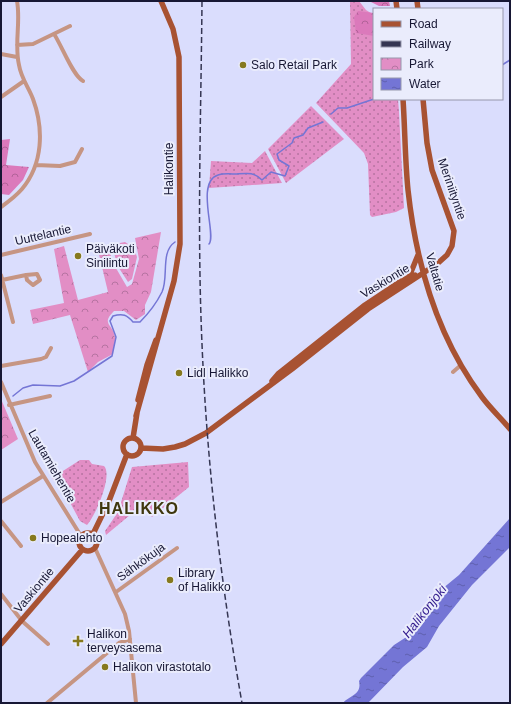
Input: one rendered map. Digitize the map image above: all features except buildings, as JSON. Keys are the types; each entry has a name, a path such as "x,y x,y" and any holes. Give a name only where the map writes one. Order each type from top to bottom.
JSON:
{"main road":[{"name":"Halikontie","path":"133,438 141,386 153,346 158,338 176,270 180,244 179,57 173,29 161,1"},
{"name":"Valtatie","path":"403,100 408,189 418,254 431,301 461,365 482,397 510,429"},
{"name":"Meriniityntie","path":"422,272 437,264 447,255 452,246 454,231 432,170 427,143 424,100"},
{"path":"408,277 418,254"},
{"name":"Vaskiontie","path":"268,386 278,374 352,315 408,277 422,272"},
{"name":"Vaskiontie","path":"141,448 164,449 185,444 206,433 292,369 368,309 422,272"},
{"path":"133,438 140,442 141,448 136,455 127,454 124,450 124,444 127,440 133,438"},
{"path":"93,534 109,501 127,454"},
{"path":"86,533 93,534 97,541 95,548 89,551 82,550 79,544 81,536 86,533"},
{"name":"Vaskiontie","path":"1,644 82,550"}],"street":[{"path":"1,207 21,191 30,178 36,165 40,141 40,128 35,104 24,81 17,57 17,1"},
{"path":"17,45 33,44 70,26"},
{"path":"54,34 75,74 83,80"},
{"path":"1,54 17,57"},
{"path":"1,97 24,81"},
{"path":"36,165 60,166 75,162 82,149"},
{"name":"Uuttelantie","path":"1,255 90,234"},
{"path":"13,322 2,278 26,275"},
{"path":"1,366 46,357 51,348"},
{"path":"452,372 461,365"},
{"name":"Lautamiehentie","path":"1,382 24,440 81,536"},
{"path":"9,405 50,396"},
{"path":"1,502 44,476"},
{"path":"1,521 21,546"},
{"path":"95,548 125,614 130,639 136,703"},
{"name":"Sähkökuja","path":"116,592 177,548"},
{"path":"1,594 22,621 48,644"},
{"path":"47,703 119,643 130,639"}],"green space":[{"path":"350,1 359,1 366,10 373,14 373,100 398,100 404,208 396,212 372,217 370,215 368,164 364,153 316,103 351,64"},
{"path":"369,1 389,1 390,6 379,6"},
{"path":"358,11 373,13 373,36 356,33 354,17"},
{"path":"311,106 344,139 286,183 268,149"},
{"path":"10,139 6,165 29,167 23,180 9,195 1,194 1,140"},
{"path":"265,151 282,183 209,188 211,161 252,163"},
{"path":"161,232 151,292 145,305 145,314 136,320 124,311 114,311 108,319 115,338 113,354 98,362 88,372 70,315 33,324 30,310 64,303 54,249 64,246 78,300 108,292 97,246 108,245 113,263 127,287 132,284 139,259 135,238"},
{"path":"125,242 134,248 137,257 132,279 128,282 117,265 113,248 115,244"},
{"path":"1,399 18,439 1,450"},
{"path":"80,460 89,460 92,464 104,466 106,471 105,486 99,504 87,525 80,521 66,495 52,478"},
{"path":"188,462 189,487 152,517 142,505 106,535 105,531 118,512 132,467"}],"water":[{"path":"510,518 510,547 472,585 439,626 427,647 403,667 368,703 343,703 357,692 361,678 394,645 408,636 420,617 442,589 459,575"}],"waterway":[{"path":"503,64 510,60"},
{"path":"331,114 338,108 347,108 373,99"},
{"path":"209,244 211,239 211,231 207,198 211,180 218,175 225,174 251,174 262,180 271,172 285,176 289,166 279,160 277,154 292,143 294,138 303,135 308,128 323,122"},
{"path":"13,396 23,388 33,385 60,386 74,381 112,356 116,337 110,321 113,316 122,315 127,316 133,322 140,322 149,312 162,292 165,279 166,258 170,246 175,242"}],"railway":[{"path":"202,1 200,258 204,389 211,480 221,569 242,703"}],"place":[{"name":"Salo Retail Park","path":"243,65"},
{"name":"Päiväkoti Sinilintu","path":"78,256"},
{"name":"Lidl Halikko","path":"179,373"},
{"name":"Hopealehto","path":"33,538"},
{"name":"Library of Halikko","path":"170,580"},
{"name":"Halikon terveysasema","path":"78,641"},
{"name":"Halikon virastotalo","path":"105,667"}],"district":[{"name":"HALIKKO","path":"139,508"}],"water label":[{"name":"Halikonjoki","path":"424,611"}]}
